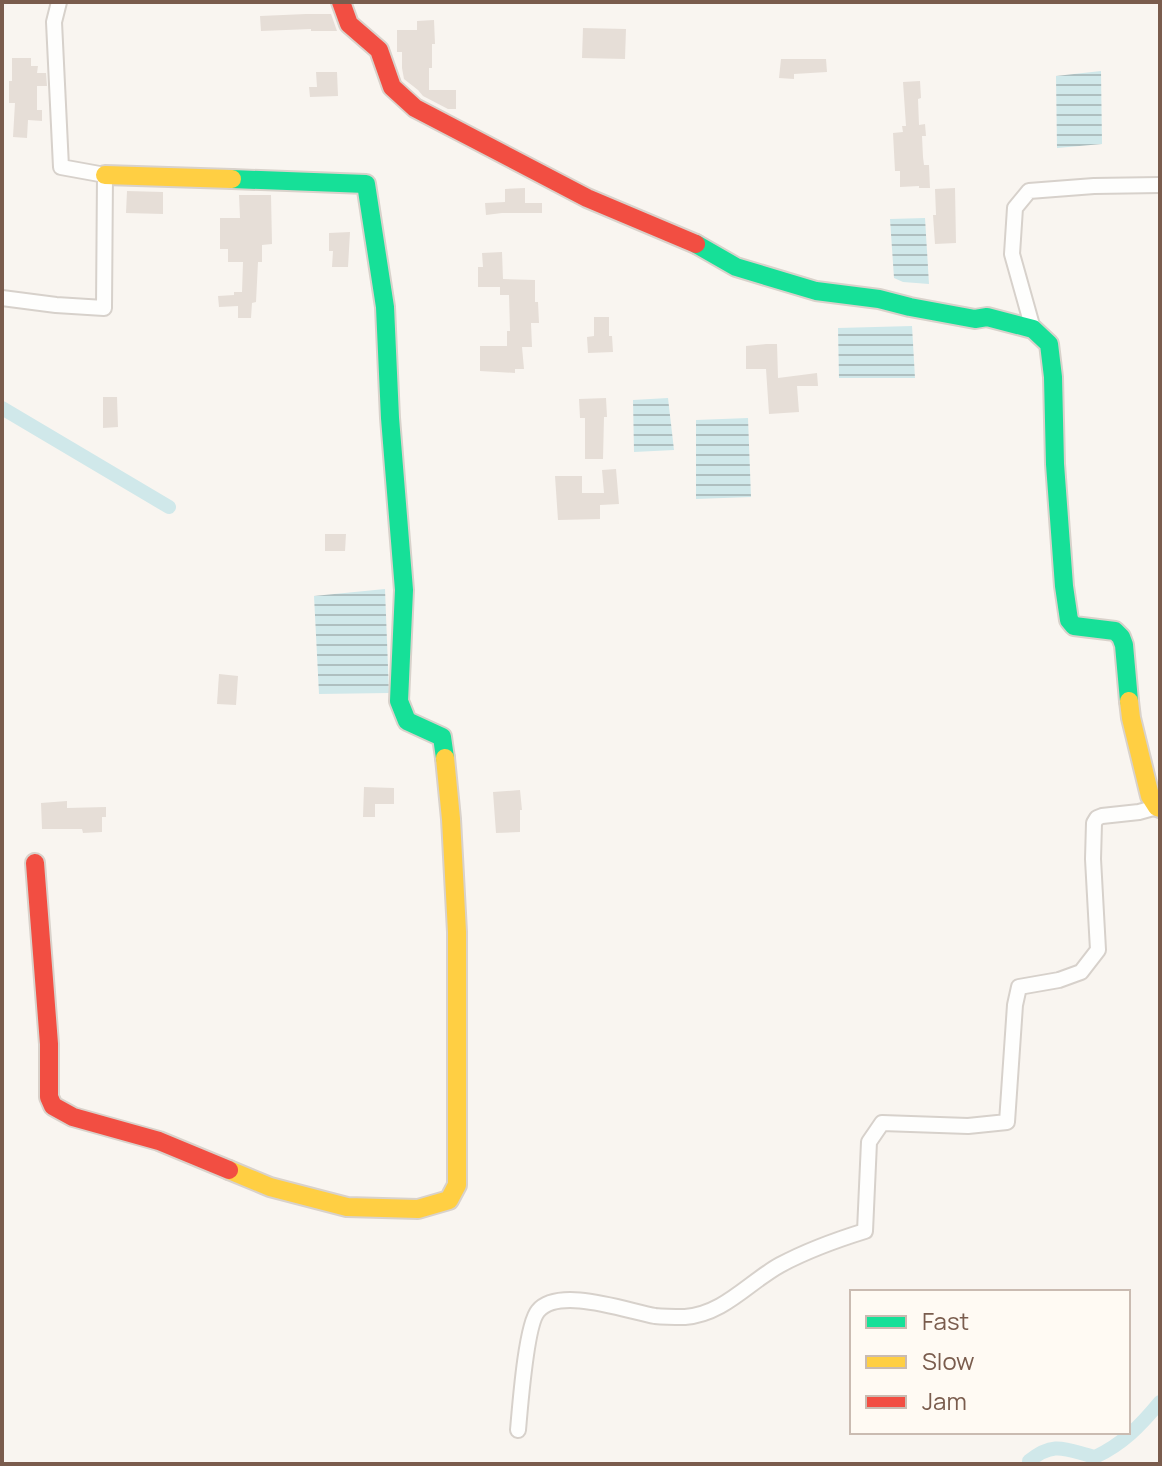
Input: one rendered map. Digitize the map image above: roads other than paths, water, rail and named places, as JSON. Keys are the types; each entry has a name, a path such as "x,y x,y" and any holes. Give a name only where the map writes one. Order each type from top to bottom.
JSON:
{"street":[{"path":"35,863 49,1044 49,1097 53,1106 73,1117 159,1141 270,1187 347,1207 418,1209 449,1200 457,1185 459,979 458,907 447,764 442,737 407,721 399,701 404,590 390,418 385,307 366,184 105,175 61,167 54,22 59,2"},
{"path":"341,2 349,24 379,50 392,87 415,108 587,198 686,239 736,267 816,291 879,299 962,317 987,317 1033,329 1049,344 1056,479 1069,620 1074,626 1115,631 1121,637 1131,718 1150,796 1158,807 1102,816 1094,823 1098,950 1081,972 1059,980 1019,987 1007,1122 968,1126 882,1123 869,1142 865,1231 823,1244 778,1266 716,1308 691,1316 674,1317 572,1299 554,1300 537,1311 530,1333 518,1430"},
{"path":"2,298 104,308 105,175"},
{"path":"1033,329 1012,254 1015,208 1029,191 1160,185"}],"water":[{"path":"1101,71 1102,144 1057,148 1056,76"},
{"path":"925,218 929,284 903,282 894,278 890,219"},
{"path":"912,326 915,378 839,378 838,328"},
{"path":"668,398 674,450 634,452 633,400"},
{"path":"748,418 751,497 696,499 696,420"},
{"path":"385,589 389,693 319,694 314,596"}],"waterway":[{"path":"2,408 169,507"},
{"path":"1130,1434 1160,1402"},
{"path":"1029,1464 1038,1455 1061,1448 1095,1457 1130,1434"}]}
